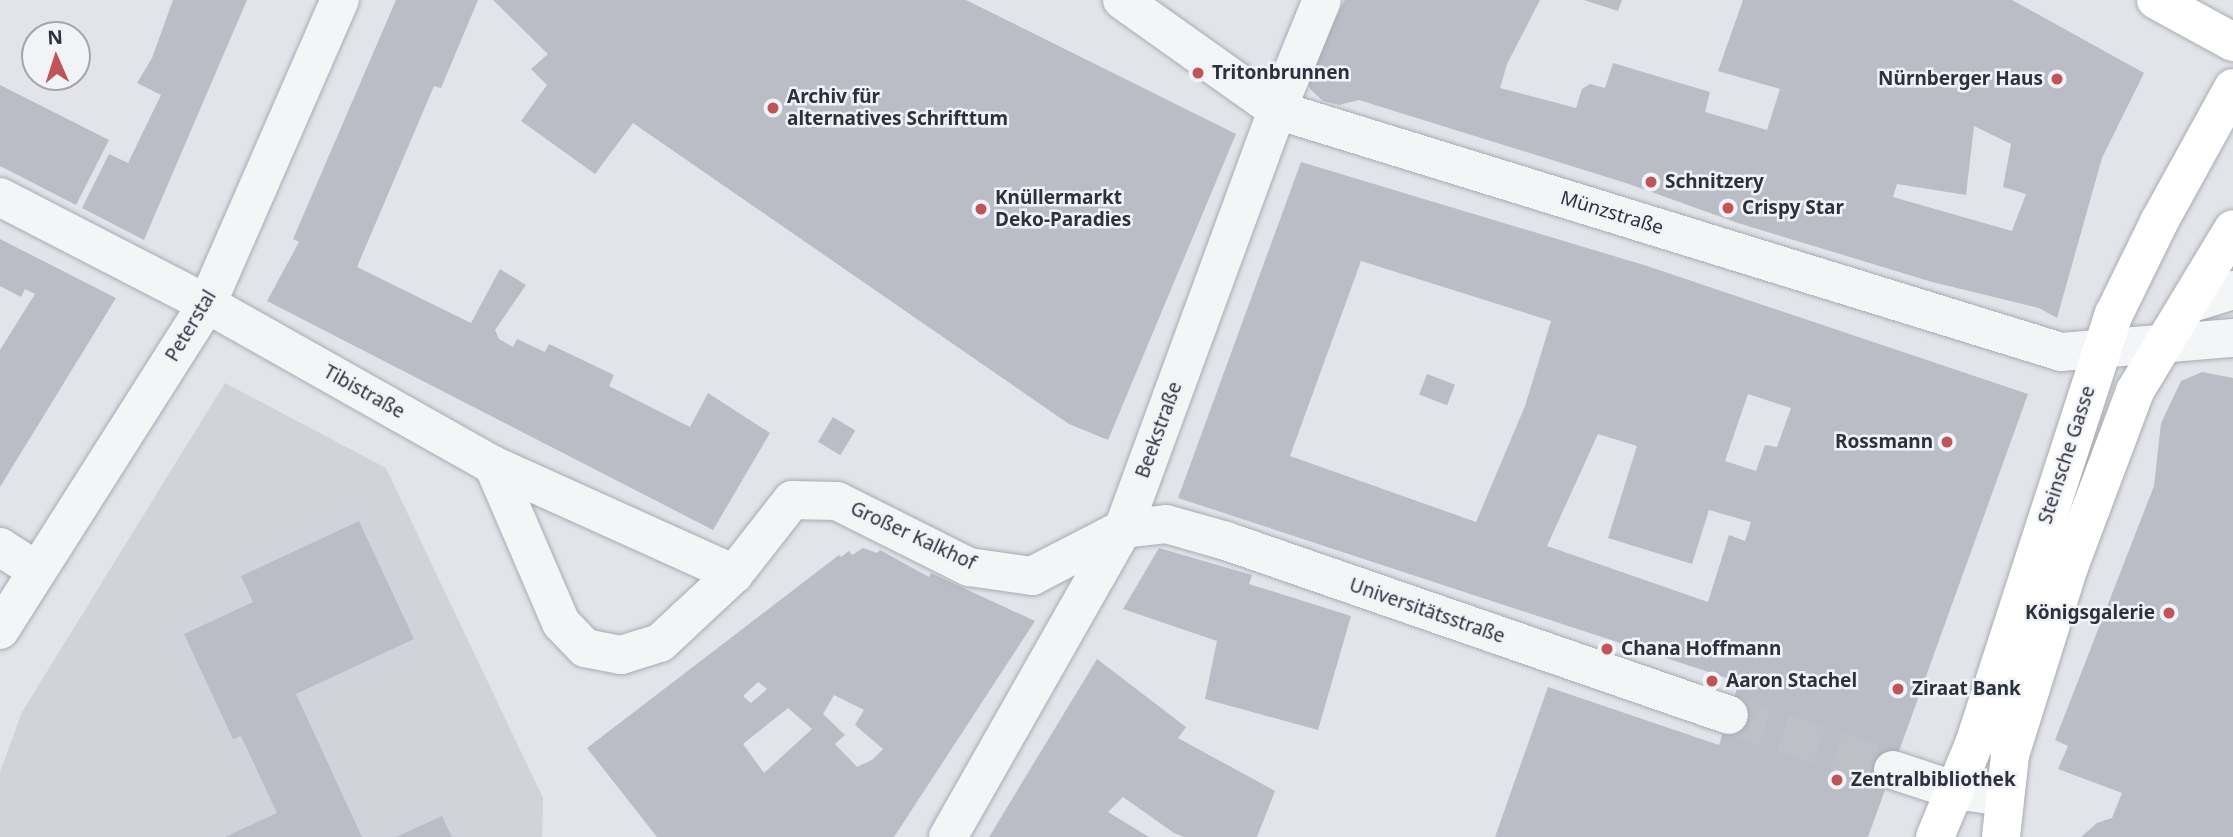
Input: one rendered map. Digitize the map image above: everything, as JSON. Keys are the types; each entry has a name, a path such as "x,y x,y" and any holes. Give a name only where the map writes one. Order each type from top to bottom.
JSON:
{"main road":[{"path":"2157,0 2233,43"},
{"name":"Steinsche Gasse","path":"2001,837 2010,755 2069,567 2134,391 2132,346 2114,314 2159,222 2233,88"},
{"name":"Steinsche Gasse","path":"1935,837 2132,346 2188,304 2233,229"}],"street":[{"name":"Peterstal","path":"0,630 206,304 340,0"},
{"name":"Münzstraße","path":"1122,0 1277,110 2061,352 2233,338"},
{"name":"Beekstraße","path":"948,837 1123,529 1277,110 1322,0"},
{"name":"Tibistraße","path":"0,197 206,304 493,465 734,574"},
{"path":"2188,304 2233,290"},
{"name":"Großer Kalkhof","path":"493,465 561,622 585,648 621,654 660,643 734,574 792,500 837,501 969,567 1032,576 1123,529"},
{"name":"Universitätsstraße","path":"1123,529 1166,524 1227,541 1729,715"},
{"path":"0,547 36,570"},
{"path":"1893,770 1954,790 2004,797"}],"shaded area":[{"path":"225,383 386,468 543,798 542,837 0,837 0,772 22,712"}],"building":[{"path":"173,0 247,0 144,240 82,208 109,154 128,163 161,95 137,83 152,58"},
{"path":"396,0 478,0 441,88 434,86 357,267 471,323 500,269 526,285 495,330 499,339 513,347 517,339 545,352 549,344 614,375 609,386 690,427 708,393 770,433 713,530 267,301 299,242 293,239"},
{"name":"Knüllermarkt Deko-Paradies","path":"493,0 966,0 1236,134 1108,440 1069,424 633,123 595,174 521,121 547,85 531,69 548,54"},
{"path":"1345,0 1540,0 1507,64 1500,88 1576,108 1582,89 1590,84 1605,88 1613,63 1710,92 1705,112 1767,130 1780,89 1718,71 1743,0 2012,0 2144,73 2102,158 2057,318 2039,308 1932,282 1738,223 1629,184 1359,100 1339,105 1323,101 1310,89 1307,73","holes":["1974,126 2011,144 2003,187 2026,194 2012,231 1893,197 1897,184 1966,195"]},
{"path":"1584,0 1622,0 1618,11"},
{"path":"0,85 109,140 76,205 0,166"},
{"path":"1301,162 1647,266 2028,394 1868,837 1495,837 1548,687 1719,745 1739,682 1178,498","holes":["1361,261 1551,321 1525,406 1476,522 1290,456","1748,394 1791,408 1777,447 1765,445 1756,471 1725,461","1598,434 1637,446 1608,538 1692,564 1709,510 1751,522 1745,541 1729,535 1708,602 1547,546"]},
{"path":"0,239 116,298 0,487 0,350 35,294 25,289 21,297 0,286"},
{"name":"Königsgalerie","path":"2202,372 2233,378 2233,837 2081,837 2097,823 2112,818 2122,793 2058,769 2068,746 2055,740 2154,486 2161,423 2181,381"},
{"path":"1427,374 1455,385 1447,405 1419,395"},
{"path":"833,417 855,430 840,455 818,442"},
{"path":"359,521 414,639 296,694 362,837 225,837 277,813 241,736 233,739 184,634 253,602 241,576"},
{"path":"863,548 877,553 880,550 929,577 931,573 1035,621 894,837 657,837 587,748 839,555 841,557 849,551 852,555","holes":["758,682 767,689 751,703 743,696","834,695 864,710 855,725 883,749 872,760 857,767 835,744 845,735 823,714","788,708 812,729 764,773 743,744"]},
{"path":"1159,548 1252,575 1249,584 1351,616 1318,730 1205,699 1217,641 1123,609"},
{"path":"1097,659 1186,727 1178,738 1275,791 1257,837 1184,837 1174,833 1123,797 1108,812 1149,837 989,837"},
{"path":"442,816 452,837 396,837"}],"tunnel":[{"path":"1729,715 1893,770"}],"place":[{"name":"Tritonbrunnen","path":"1198,73"},
{"name":"Nürnberger Haus","path":"2057,79"},
{"name":"Archiv für alternatives Schrifttum","path":"773,108"},
{"name":"Schnitzery","path":"1651,182"},
{"name":"Crispy Star","path":"1728,208"},
{"name":"Knüllermarkt Deko-Paradies","path":"981,209"},
{"name":"Rossmann","path":"1947,442"},
{"name":"Königsgalerie","path":"2169,613"},
{"name":"Chana Hoffmann","path":"1607,649"},
{"name":"Aaron Stachel","path":"1712,681"},
{"name":"Ziraat Bank","path":"1898,689"},
{"name":"Zentralbibliothek","path":"1837,780"}]}
